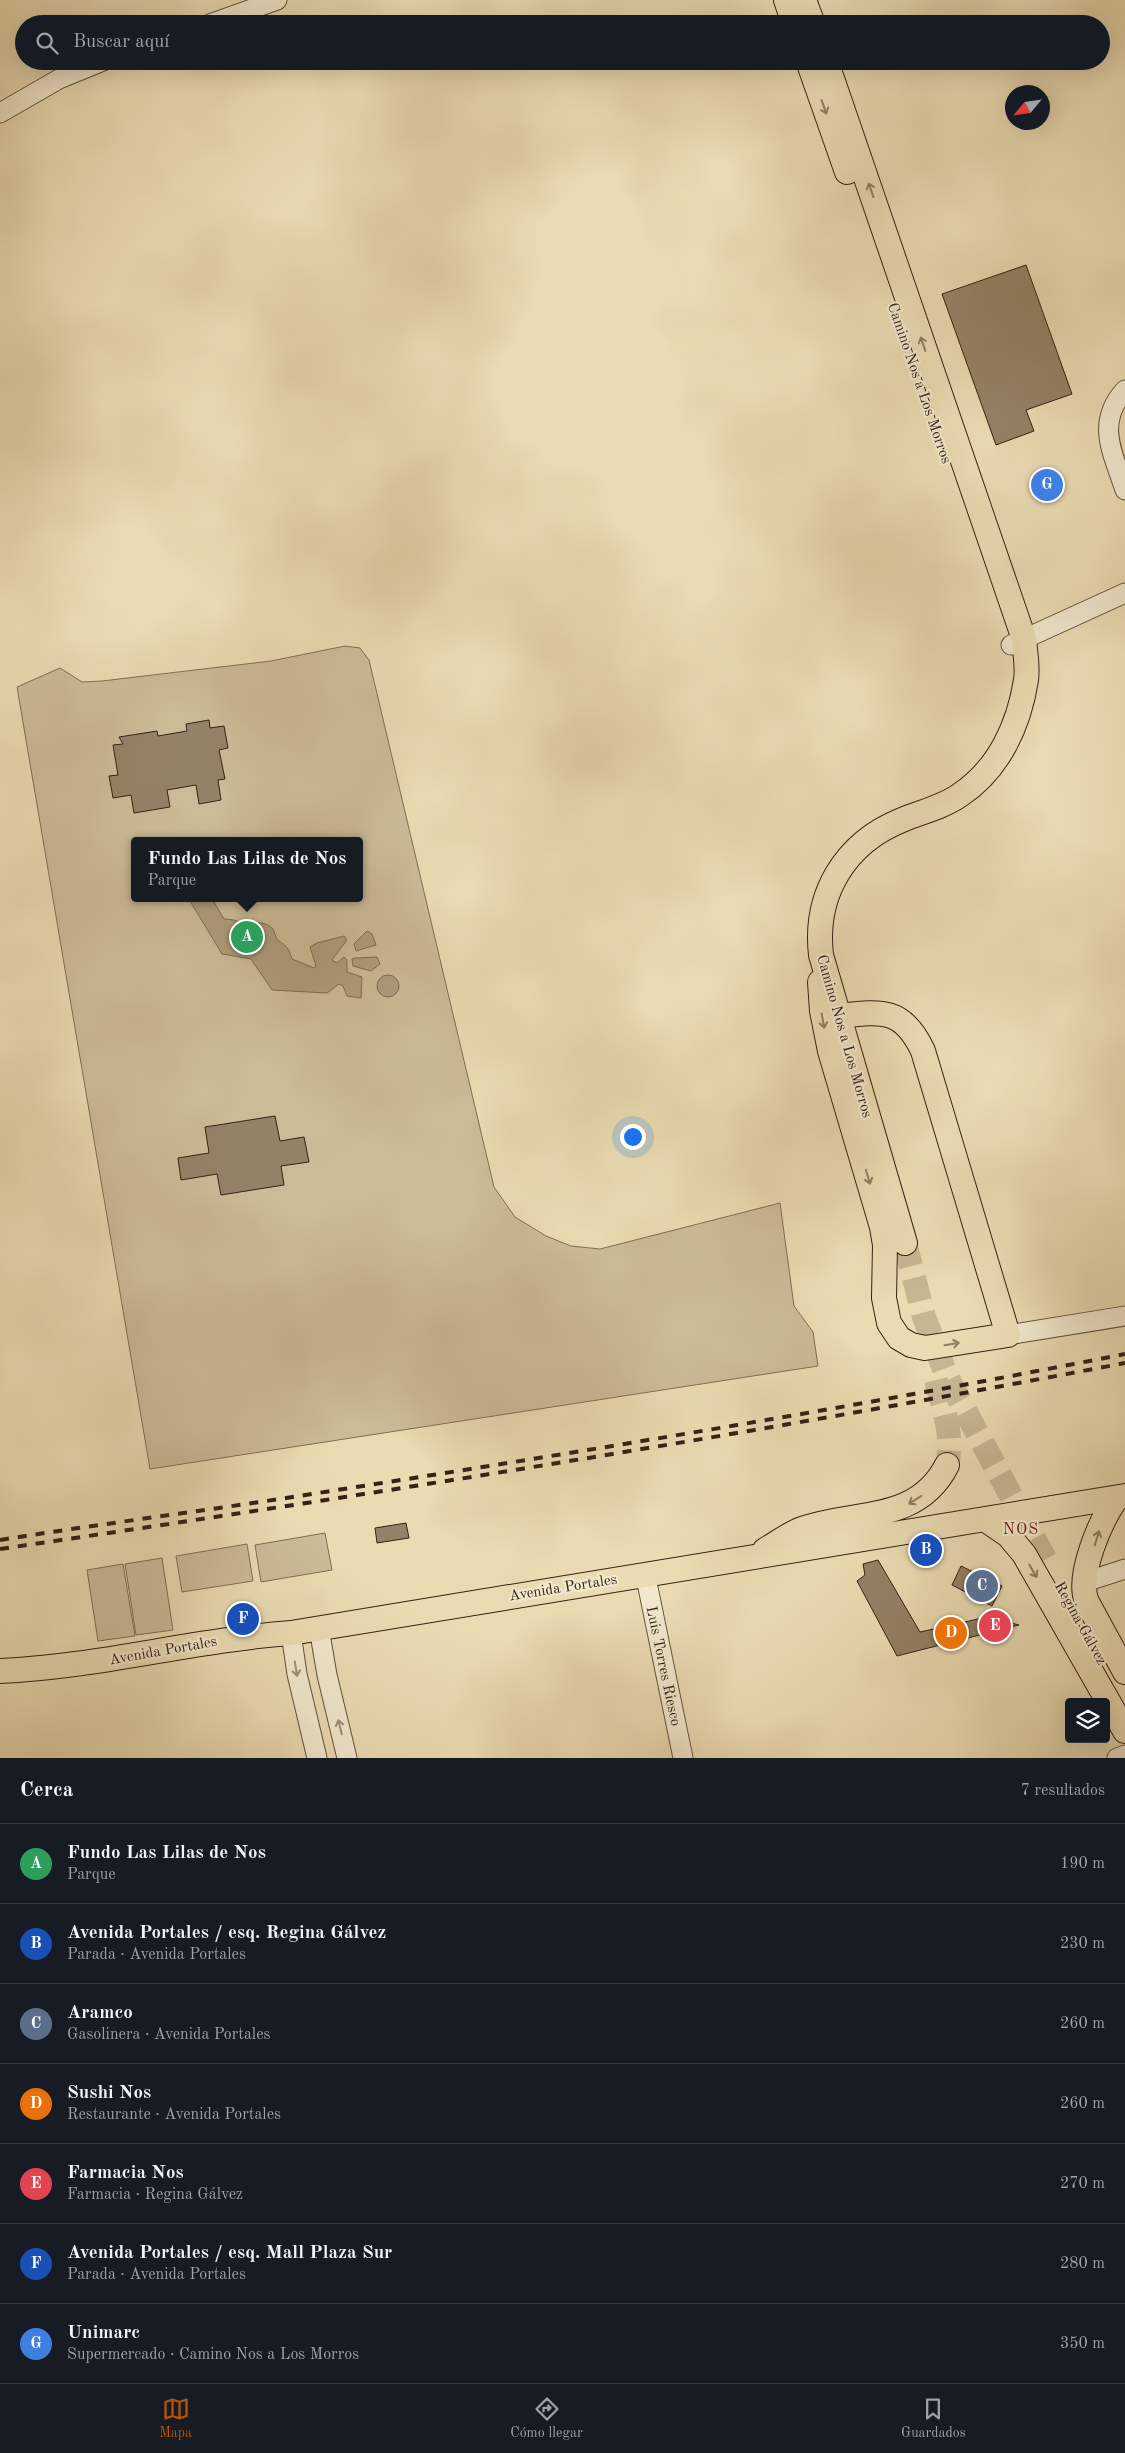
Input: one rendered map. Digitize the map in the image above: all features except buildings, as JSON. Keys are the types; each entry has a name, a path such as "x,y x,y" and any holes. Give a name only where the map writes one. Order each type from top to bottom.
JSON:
{"main road":[{"path":"786,0 791,15"},
{"path":"804,0 810,15"},
{"name":"Camino Nos a Los Morros","path":"820,70 1017,642 1019,709 1006,745 994,764 974,784 947,804 885,828 859,846 841,865 823,906 820,932 821,955 905,1243"},
{"path":"821,955 820,995 826,1035 882,1227 885,1245 884,1298 888,1323 893,1331 905,1342 926,1348 1008,1335 925,1058 917,1039 903,1022 890,1014 870,1013 840,1016"},
{"path":"757,1556 802,1529 886,1512 909,1504 927,1491 947,1465"},
{"path":"1121,1497 1102,1522 1085,1582 1086,1599 1125,1672"},
{"name":"Avenida Portales","path":"0,1671 60,1667 231,1639 291,1633 645,1573 1121,1497"},
{"path":"986,1520 1008,1535 1024,1554 1125,1731"},
{"name":"Regina Gálvez","path":"1050,1568 1125,1704"}],"street":[{"path":"235,15 277,0"},
{"path":"0,113 59,79 81,70"},
{"path":"1125,390 1113,406 1108,432 1111,449 1125,490"},
{"path":"1017,642 1125,593"},
{"path":"1008,1335 1125,1316"},
{"path":"1085,1582 1125,1569"},
{"name":"Luis Torres Riesco","path":"645,1573 683,1758"},
{"path":"319,1628 332,1696 347,1758"},
{"path":"291,1633 304,1705 317,1758"},
{"path":"304,1705 309,1694 316,1689 326,1689 332,1696"},
{"path":"1117,1758 1125,1755"}],"shaded area":[{"path":"345,646 360,648 369,660 494,1187 515,1217 546,1236 571,1246 600,1249 780,1203 794,1306 813,1332 818,1366 150,1469 17,687 60,668 82,682 271,661"},
{"path":"191,902 214,902 224,919 234,920 246,925 256,923 267,925 273,929 277,939 290,952 292,959 314,968 316,966 310,947 317,943 344,936 347,940 332,960 337,963 344,957 347,960 347,972 362,977 361,998 347,996 343,986 339,984 327,993 272,990 251,959 222,954"},
{"path":"367,931 372,934 376,945 356,951 354,944"},
{"path":"377,957 380,964 371,971 353,966 352,959"},
{"path":"388,975 396,978 399,986 396,994 388,997 380,994 377,986 380,978"},
{"path":"325,1533 332,1570 261,1582 255,1545"},
{"path":"247,1544 253,1581 182,1592 176,1556"},
{"path":"162,1558 173,1630 136,1635 125,1564"},
{"path":"123,1564 135,1636 98,1641 87,1570"}],"tunnel":[{"path":"905,1243 924,1317 947,1377 1050,1568"},
{"path":"936,1380 948,1432 949,1454 947,1465"}],"railway":[{"path":"0,1540 278,1499 621,1445 924,1392 1125,1354"},
{"path":"0,1549 282,1507 704,1439 1125,1363"}],"place":[{"name":"Unimarc","path":"1047,485"},
{"name":"Fundo Las Lilas de Nos","path":"247,937"},
{"name":"Avenida Portales / esq. Regina Gálvez","path":"926,1550"},
{"name":"Aramco","path":"982,1586"},
{"name":"Avenida Portales / esq. Mall Plaza Sur","path":"243,1619"},
{"name":"Farmacia Nos","path":"995,1626"},
{"name":"Sushi Nos","path":"951,1633"}],"district":[{"name":"NOS","path":"1021,1528"}]}
